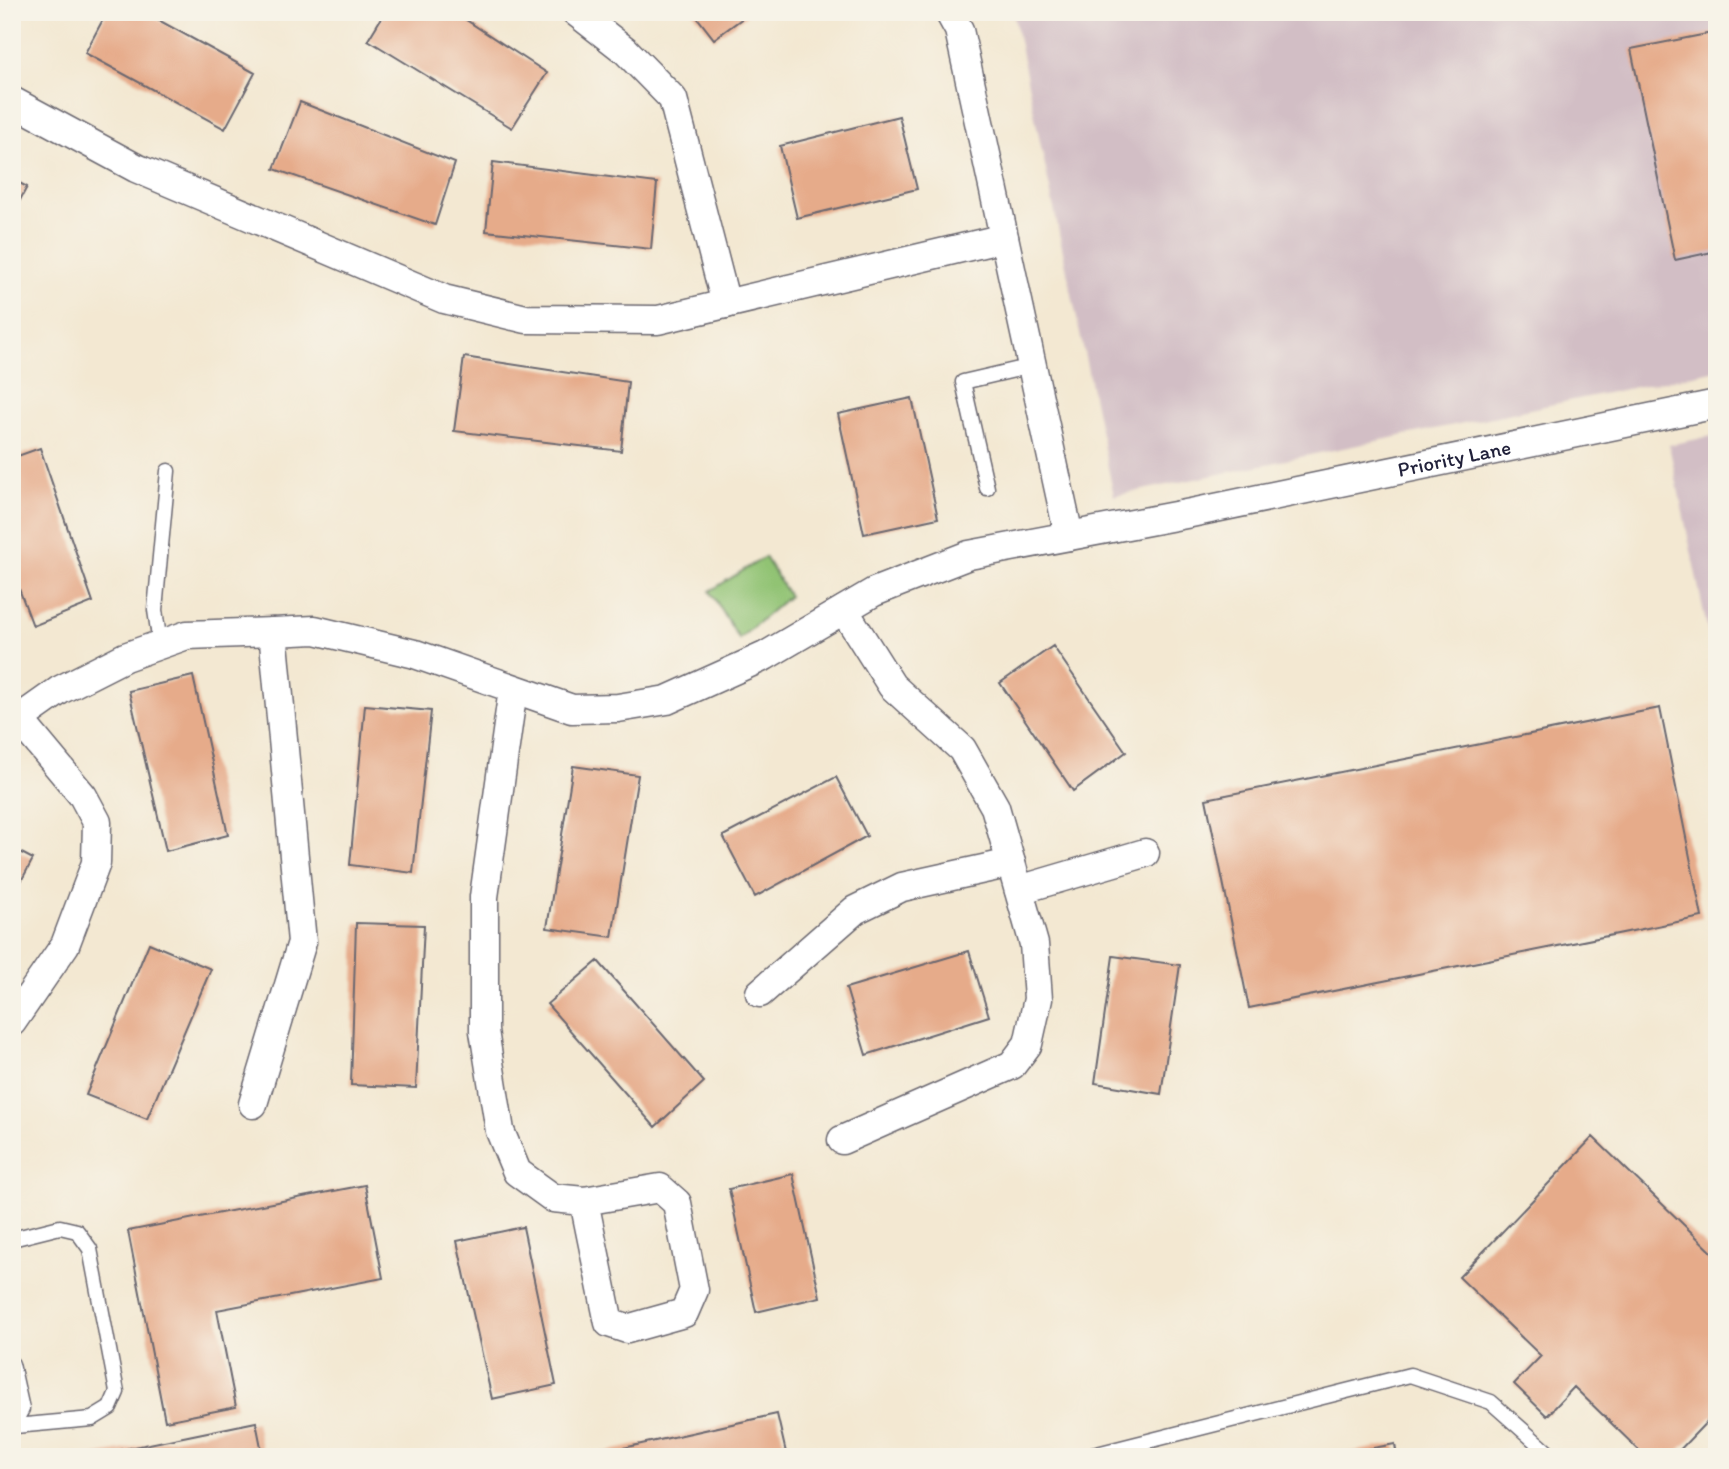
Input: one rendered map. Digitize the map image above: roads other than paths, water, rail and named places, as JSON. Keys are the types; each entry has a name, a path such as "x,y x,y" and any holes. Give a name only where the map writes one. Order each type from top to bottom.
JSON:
{"street":[{"path":"576,12 626,51 673,99 726,304"},
{"path":"949,12 959,30 1069,536"},
{"path":"12,101 136,168 444,299 526,319 657,320 1004,239"},
{"name":"Priority Lane","path":"14,718 60,690 125,657 187,635 315,630 415,654 572,709 618,708 667,700 765,656 874,592 970,555 1191,513 1717,404"},
{"path":"842,1140 1012,1065 1028,1044 1038,999 1034,944 995,807 962,749 892,686 844,610"},
{"path":"253,1104 303,942 273,632"},
{"path":"513,689 484,897 484,1031 500,1131 517,1172 553,1198 584,1201 660,1188 677,1203 694,1290 684,1313 627,1329 609,1323 584,1201"},
{"path":"12,1022 65,945 96,863 97,822 83,796 14,718"},
{"path":"1019,890 1145,853"},
{"path":"760,992 855,910 902,887 1011,863"}],"lane":[{"path":"987,488 963,382 1032,366"},
{"path":"160,645 155,610 168,471"},
{"path":"12,1239 60,1227 77,1231 90,1249 117,1392 110,1408 92,1419 14,1427 22,1409 12,1364"},
{"path":"1085,1457 1410,1375 1492,1402 1553,1457"}]}
